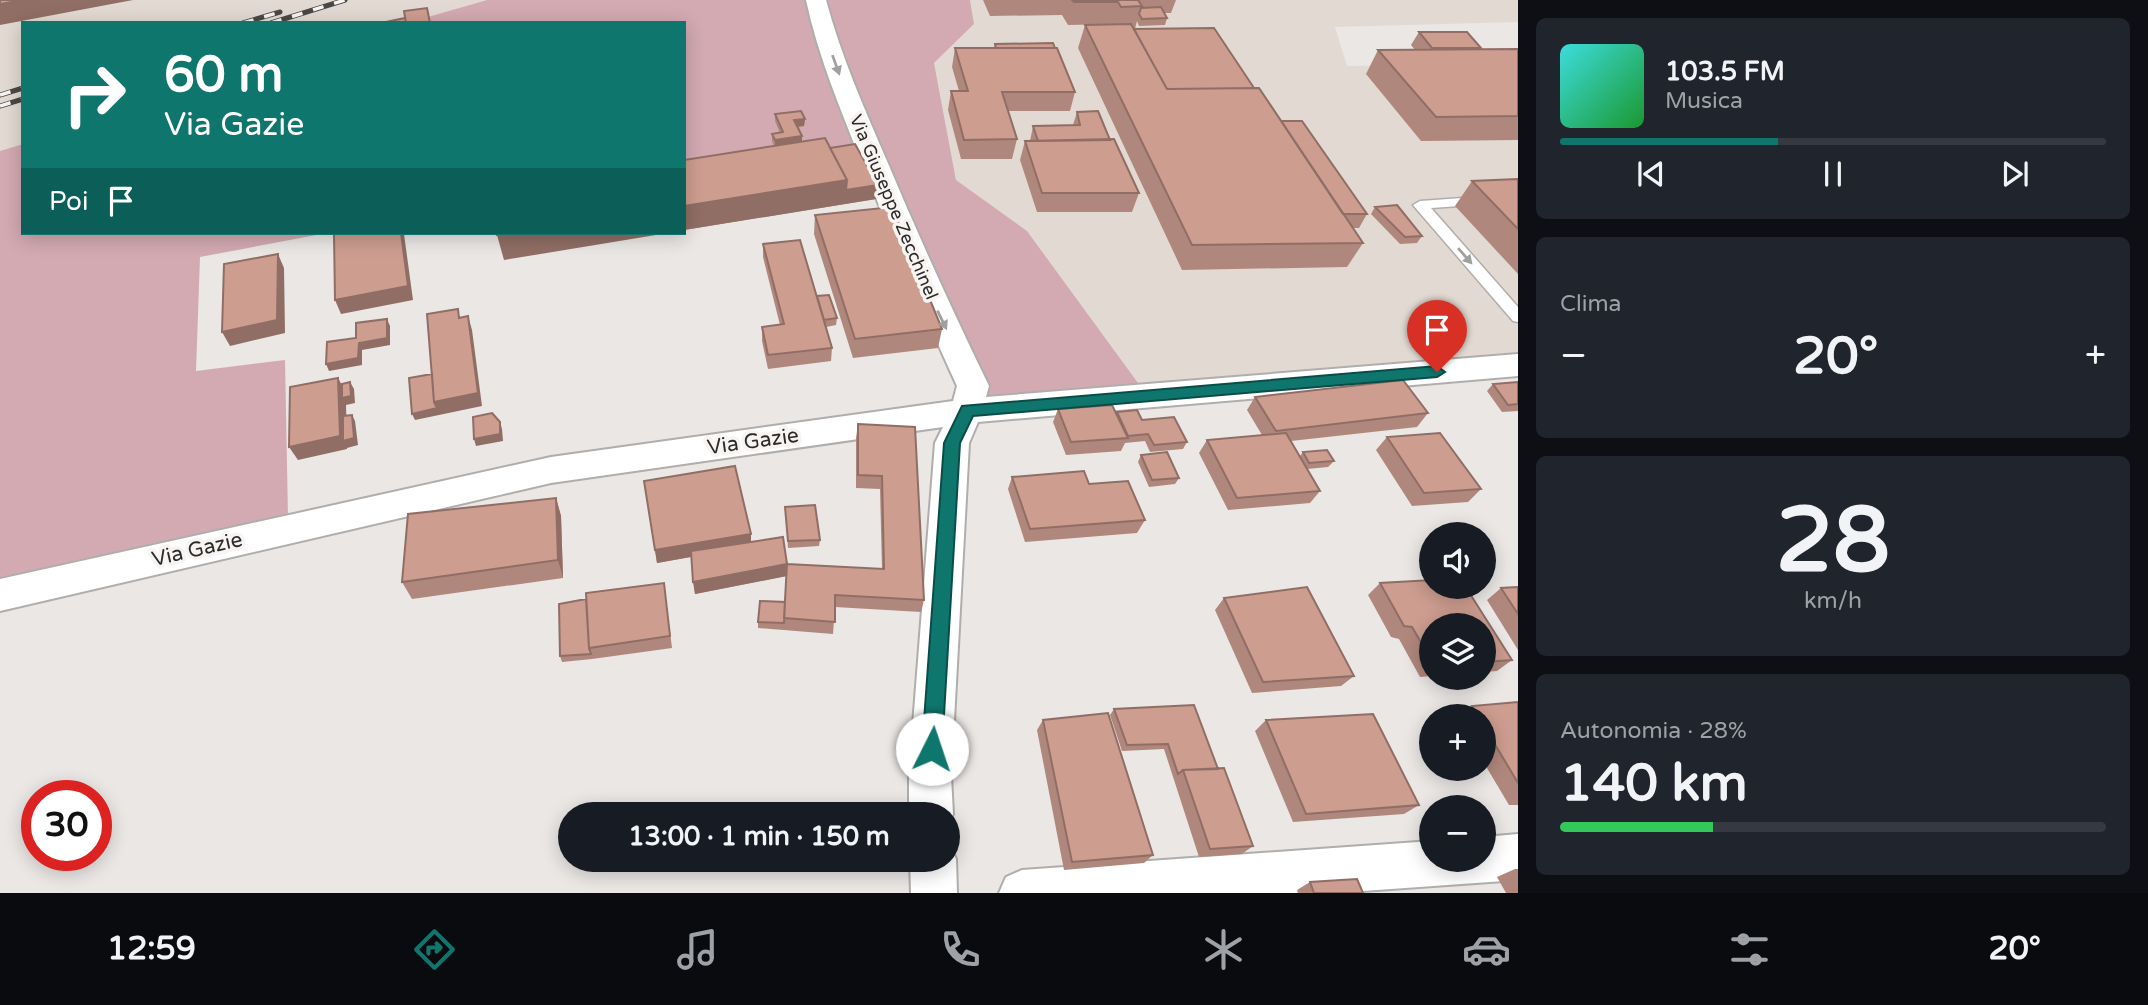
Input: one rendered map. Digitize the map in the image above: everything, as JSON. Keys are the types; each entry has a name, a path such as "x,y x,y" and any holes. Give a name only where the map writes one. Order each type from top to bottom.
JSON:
{"street":[{"name":"Via Giuseppe Zecchinel","path":"817,0 824,33 846,93 925,284 973,386 967,411"},
{"name":"Via Gazie","path":"0,594 551,470 967,411 1518,365"},
{"path":"931,802 930,776 952,443 967,411"},
{"path":"1022,893 1518,857"},
{"path":"933,872 934,893"}],"lane":[{"path":"1518,198 1420,205 1518,317"}],"shaded area":[{"path":"0,0 487,0 414,21 21,21 21,145 0,151"},
{"path":"487,0 970,0 974,24 934,63 956,180 1027,231 1141,387 979,400 878,149 686,176 686,21 414,21"},
{"path":"970,0 1518,0 1518,22 1335,27 1347,66 1518,64 1518,360 1141,387 1027,231 956,180 934,63 974,24"},
{"path":"21,145 21,235 316,235 200,257 196,371 285,360 288,517 0,582 0,151"}],"building":[{"path":"0,0 23,0 0,4"},
{"path":"1072,0 1138,0 1142,6 1121,7 1118,2"},
{"path":"1161,7 1167,18 1142,19 1139,14 1141,8"},
{"path":"427,8 430,21 406,21 404,11"},
{"path":"1131,24 1167,89 1259,88 1363,243 1192,245 1085,25"},
{"path":"1214,28 1254,88 1167,89 1134,29"},
{"path":"1419,32 1467,32 1481,48 1432,48"},
{"path":"1053,43 1055,48 996,48 995,44"},
{"path":"955,48 1057,48 1075,92 1002,92 1017,139 964,140 951,91 968,91"},
{"path":"1518,49 1518,116 1436,117 1378,50"},
{"path":"801,111 805,119 794,120 802,136 775,140 772,134 783,132 775,114"},
{"path":"1098,111 1110,140 1038,141 1033,126 1080,125 1077,112"},
{"path":"1281,121 1302,121 1367,214 1343,214"},
{"path":"825,138 847,180 686,206 686,160"},
{"path":"1114,139 1139,193 1042,193 1025,141"},
{"path":"855,144 878,185 846,190 847,180 830,148"},
{"path":"1518,179 1518,229 1472,181"},
{"path":"1397,205 1422,236 1405,237 1375,207"},
{"path":"892,207 942,329 855,339 815,215"},
{"path":"334,235 401,235 408,286 335,300"},
{"path":"800,240 832,348 768,355 762,327 784,324 763,244"},
{"path":"278,254 277,320 222,332 224,264"},
{"path":"829,295 837,318 824,320 817,296"},
{"path":"458,309 459,318 468,316 478,393 434,402 427,314"},
{"path":"387,319 387,338 359,343 358,358 326,364 327,342 356,338 356,323"},
{"path":"432,374 437,408 412,414 409,378"},
{"path":"338,378 340,436 289,447 290,387"},
{"path":"1403,380 1428,413 1276,431 1255,397"},
{"path":"350,382 351,396 342,398 342,384"},
{"path":"1518,382 1518,404 1508,405 1493,384"},
{"path":"1112,405 1128,438 1071,442 1058,409"},
{"path":"1137,410 1142,420 1174,417 1187,442 1154,445 1148,434 1128,436 1117,412"},
{"path":"492,413 500,422 500,434 474,439 473,417"},
{"path":"352,415 354,438 343,441 343,416"},
{"path":"858,424 915,427 924,600 835,595 835,622 784,618 787,564 884,569 882,476 858,475"},
{"path":"1286,433 1320,491 1237,498 1207,440"},
{"path":"1440,433 1481,489 1424,493 1387,437"},
{"path":"1327,450 1334,461 1309,463 1303,452"},
{"path":"1167,452 1179,478 1152,480 1141,455"},
{"path":"735,466 751,534 655,550 644,481"},
{"path":"1084,471 1089,484 1128,481 1145,520 1030,529 1012,477"},
{"path":"556,498 558,560 402,582 408,514"},
{"path":"815,505 820,540 788,541 785,507"},
{"path":"783,537 787,564 693,582 691,551"},
{"path":"1419,581 1419,599 1473,599 1482,613 1419,613 1419,639 1412,627 1404,626 1380,583"},
{"path":"664,583 670,636 589,648 586,593"},
{"path":"1307,587 1354,676 1263,682 1224,598"},
{"path":"1518,587 1518,614 1501,588"},
{"path":"586,599 591,654 560,656 559,604"},
{"path":"760,601 785,602 784,623 758,622"},
{"path":"1496,635 1512,660 1496,661"},
{"path":"1518,702 1518,783 1496,746 1495,704"},
{"path":"1194,705 1218,769 1183,770 1178,774 1168,744 1127,745 1114,709"},
{"path":"1108,713 1153,855 1072,862 1043,720"},
{"path":"1373,714 1419,805 1306,814 1266,720"},
{"path":"1224,768 1253,846 1210,849 1183,770"},
{"path":"1357,879 1363,893 1314,893 1310,882"}],"railway":[{"path":"277,21 345,0"},
{"path":"250,21 280,12"},
{"path":"0,95 21,89"},
{"path":"0,106 21,100"}],"route":[{"path":"932,749 952,443 967,411 1437,372"}]}
